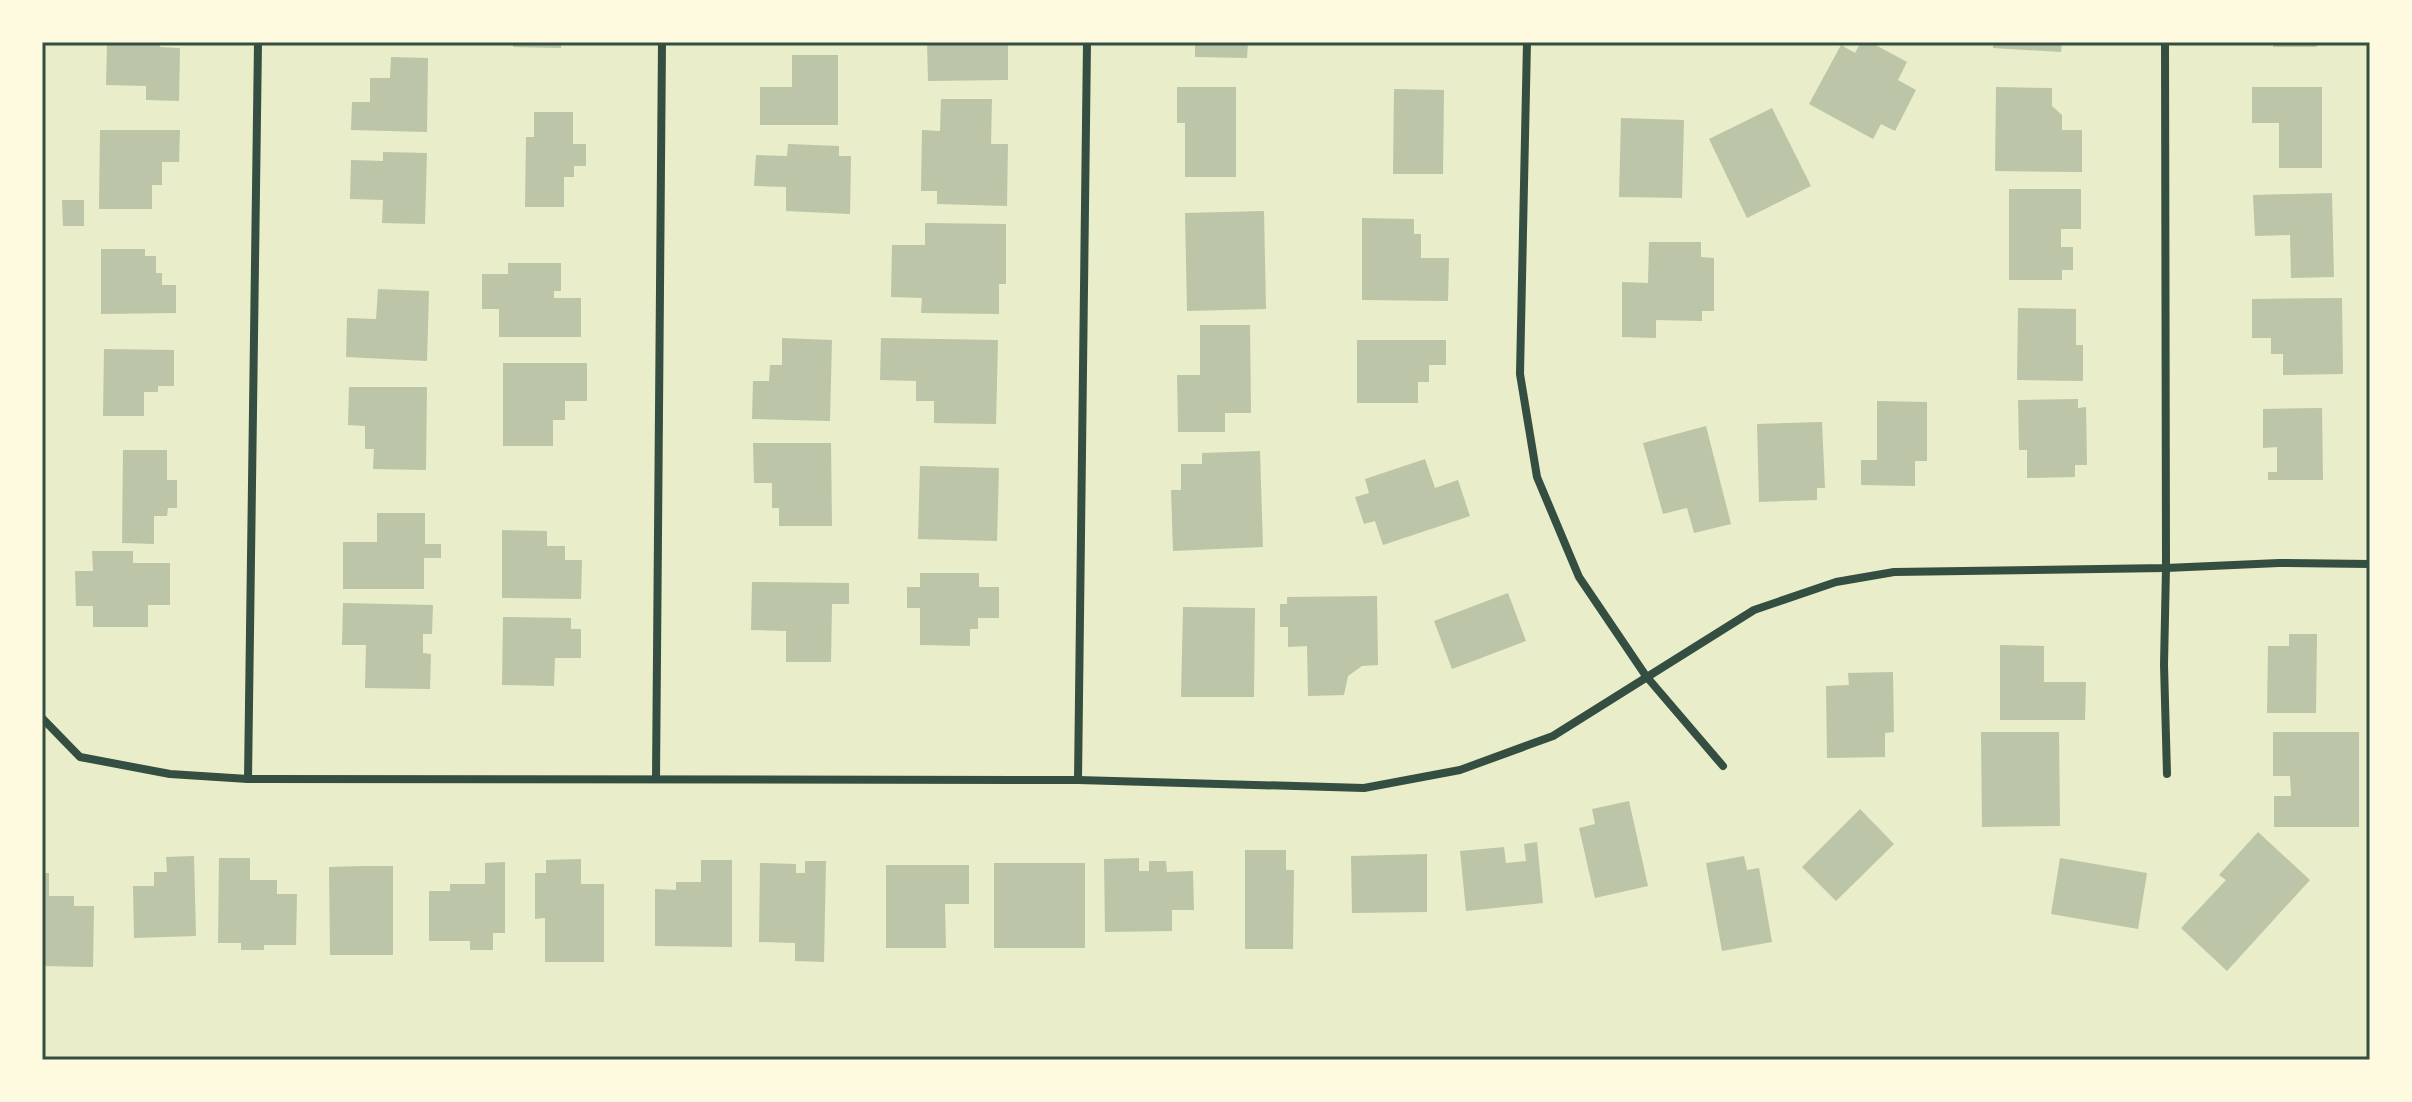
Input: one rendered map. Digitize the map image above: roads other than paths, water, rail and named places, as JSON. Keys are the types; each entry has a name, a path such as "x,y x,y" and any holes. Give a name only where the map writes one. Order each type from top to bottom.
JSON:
{"street":[{"path":"248,779 258,42"},
{"path":"656,779 662,42"},
{"path":"1078,780 1087,42"},
{"path":"1527,42 1520,374 1537,477 1579,577 1646,676 1723,766"},
{"path":"2165,42 2164,665 2167,774"},
{"path":"42,718 80,757 170,774 248,779 1078,780 1364,788 1460,770 1553,736 1754,610 1836,582 1894,572 2279,563 2370,564"}]}
